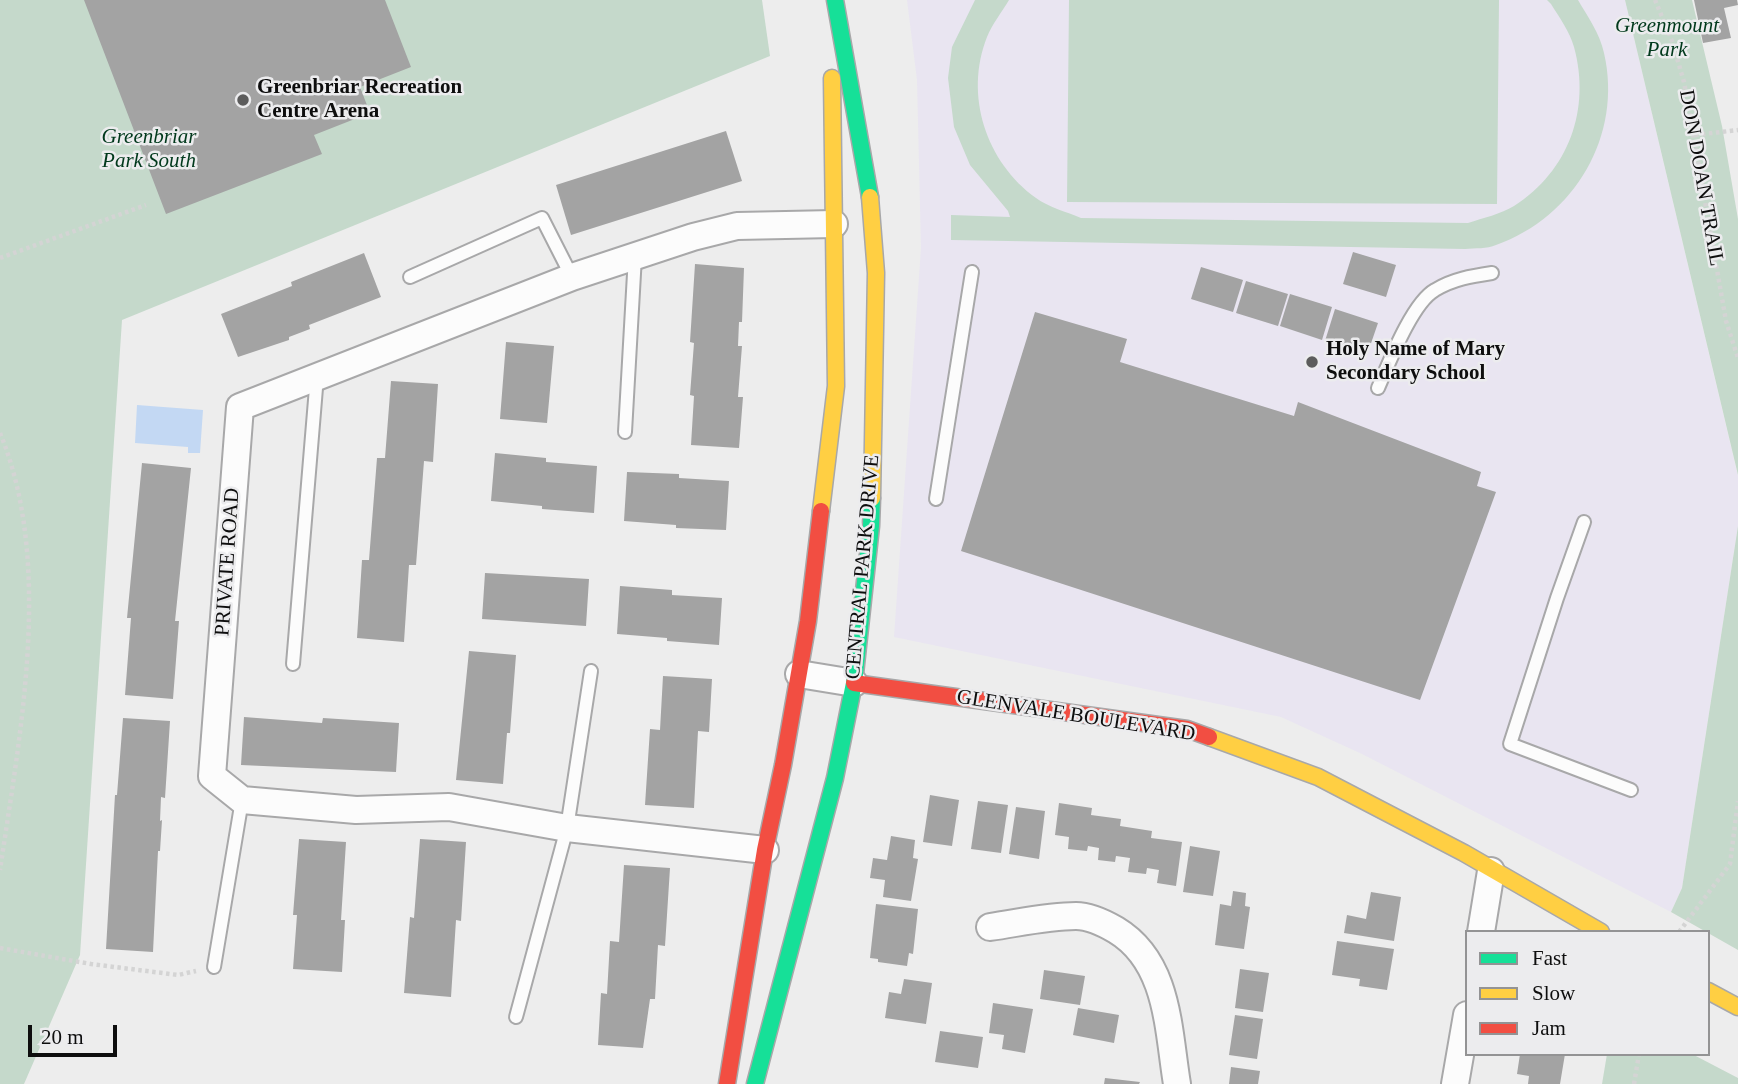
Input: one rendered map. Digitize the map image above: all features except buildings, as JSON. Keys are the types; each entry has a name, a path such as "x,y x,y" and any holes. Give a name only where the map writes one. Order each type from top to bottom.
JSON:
{"street":[{"name":"CENTRAL PARK DRIVE","path":"727,1084 765,850 811,599 836,386 833,0"},
{"name":"CENTRAL PARK DRIVE","path":"755,1084 835,778 854,682 871,526 876,273 869,180 833,0"},
{"name":"PRIVATE ROAD","path":"242,800 212,776 240,407 572,277 693,237 737,226 834,224"},
{"name":"GLENVALE BOULEVARD","path":"799,674 1187,729 1318,777 1464,853 1597,930"},
{"path":"242,800 356,810 449,807 567,828 765,850"},
{"path":"1481,930 1491,871"},
{"path":"990,927 1077,916 1103,922 1129,938 1150,964 1162,990 1177,1084"},
{"path":"1710,992 1738,1007"},
{"path":"1455,1084 1465,1026"}],"lane":[{"path":"410,277 542,218 572,277"},
{"path":"625,432 635,256"},
{"path":"936,499 972,272"},
{"path":"1378,388 1411,318 1432,291 1459,279 1492,273"},
{"path":"293,664 317,376"},
{"path":"1584,522 1510,744 1630,790"},
{"path":"516,1017 567,828 591,671"},
{"path":"214,967 242,800"}],"path":[{"name":"DON DOAN TRAIL","path":"1655,0 1681,72 1695,135 1726,321 1738,358"},
{"path":"1695,135 1738,130"},
{"path":"0,258 146,205"},
{"path":"0,433 11,460 24,512 29,626 17,753 0,870"},
{"path":"1680,930 1730,864 1738,801"},
{"path":"0,948 177,975 214,967"},
{"path":"1634,1084 1639,1056"}],"shaded area":[{"name":"Holy Name of Mary Secondary School","path":"907,0 1625,0 1738,476 1738,526 1682,888 1671,912 1362,754 1281,717 894,637 921,248 917,80"}],"green space":[{"name":"Greenbriar Park South","path":"0,0 762,0 770,56 122,320 80,955 24,1084 0,1084"},
{"path":"975,0 1009,0 989,32 980,59 979,104 992,147 1004,166 1036,198 1081,218 1468,223 1509,209 1533,192 1549,175 1562,157 1577,115 1579,70 1574,47 1564,25 1547,0 1578,0 1600,39 1608,84 1606,114 1599,142 1587,169 1570,194 1549,215 1524,232 1489,247 1465,249 951,240 951,215 1010,217 970,165 954,127 948,78 952,47"},
{"path":"1069,0 1499,0 1497,204 1067,202"},
{"name":"Greenmount Park","path":"1625,0 1692,0 1722,126 1738,219 1738,475"},
{"path":"1738,526 1738,950 1710,934 1710,930 1703,930 1671,912 1682,888"},
{"path":"1607,1056 1696,1056 1738,1078 1738,1084 1602,1084"}],"water":[{"path":"137,405 203,410 200,453 188,453 188,447 135,443"}],"traffic: fast":[{"path":"835,0 870,197"},
{"path":"755,1084 835,778 854,683 872,498"}],"traffic: slow":[{"path":"821,511 836,386 832,78"},
{"path":"870,197 876,273 872,498"},
{"path":"1209,737 1318,777 1464,853 1598,930"},
{"path":"1710,992 1738,1007"}],"traffic: jam":[{"path":"727,1084 765,850 808,621 821,511"},
{"path":"854,683 1187,729 1209,737"}],"place":[{"name":"Greenbriar Recreation Centre Arena","path":"243,100"},
{"name":"Holy Name of Mary Secondary School","path":"1312,362"}]}
